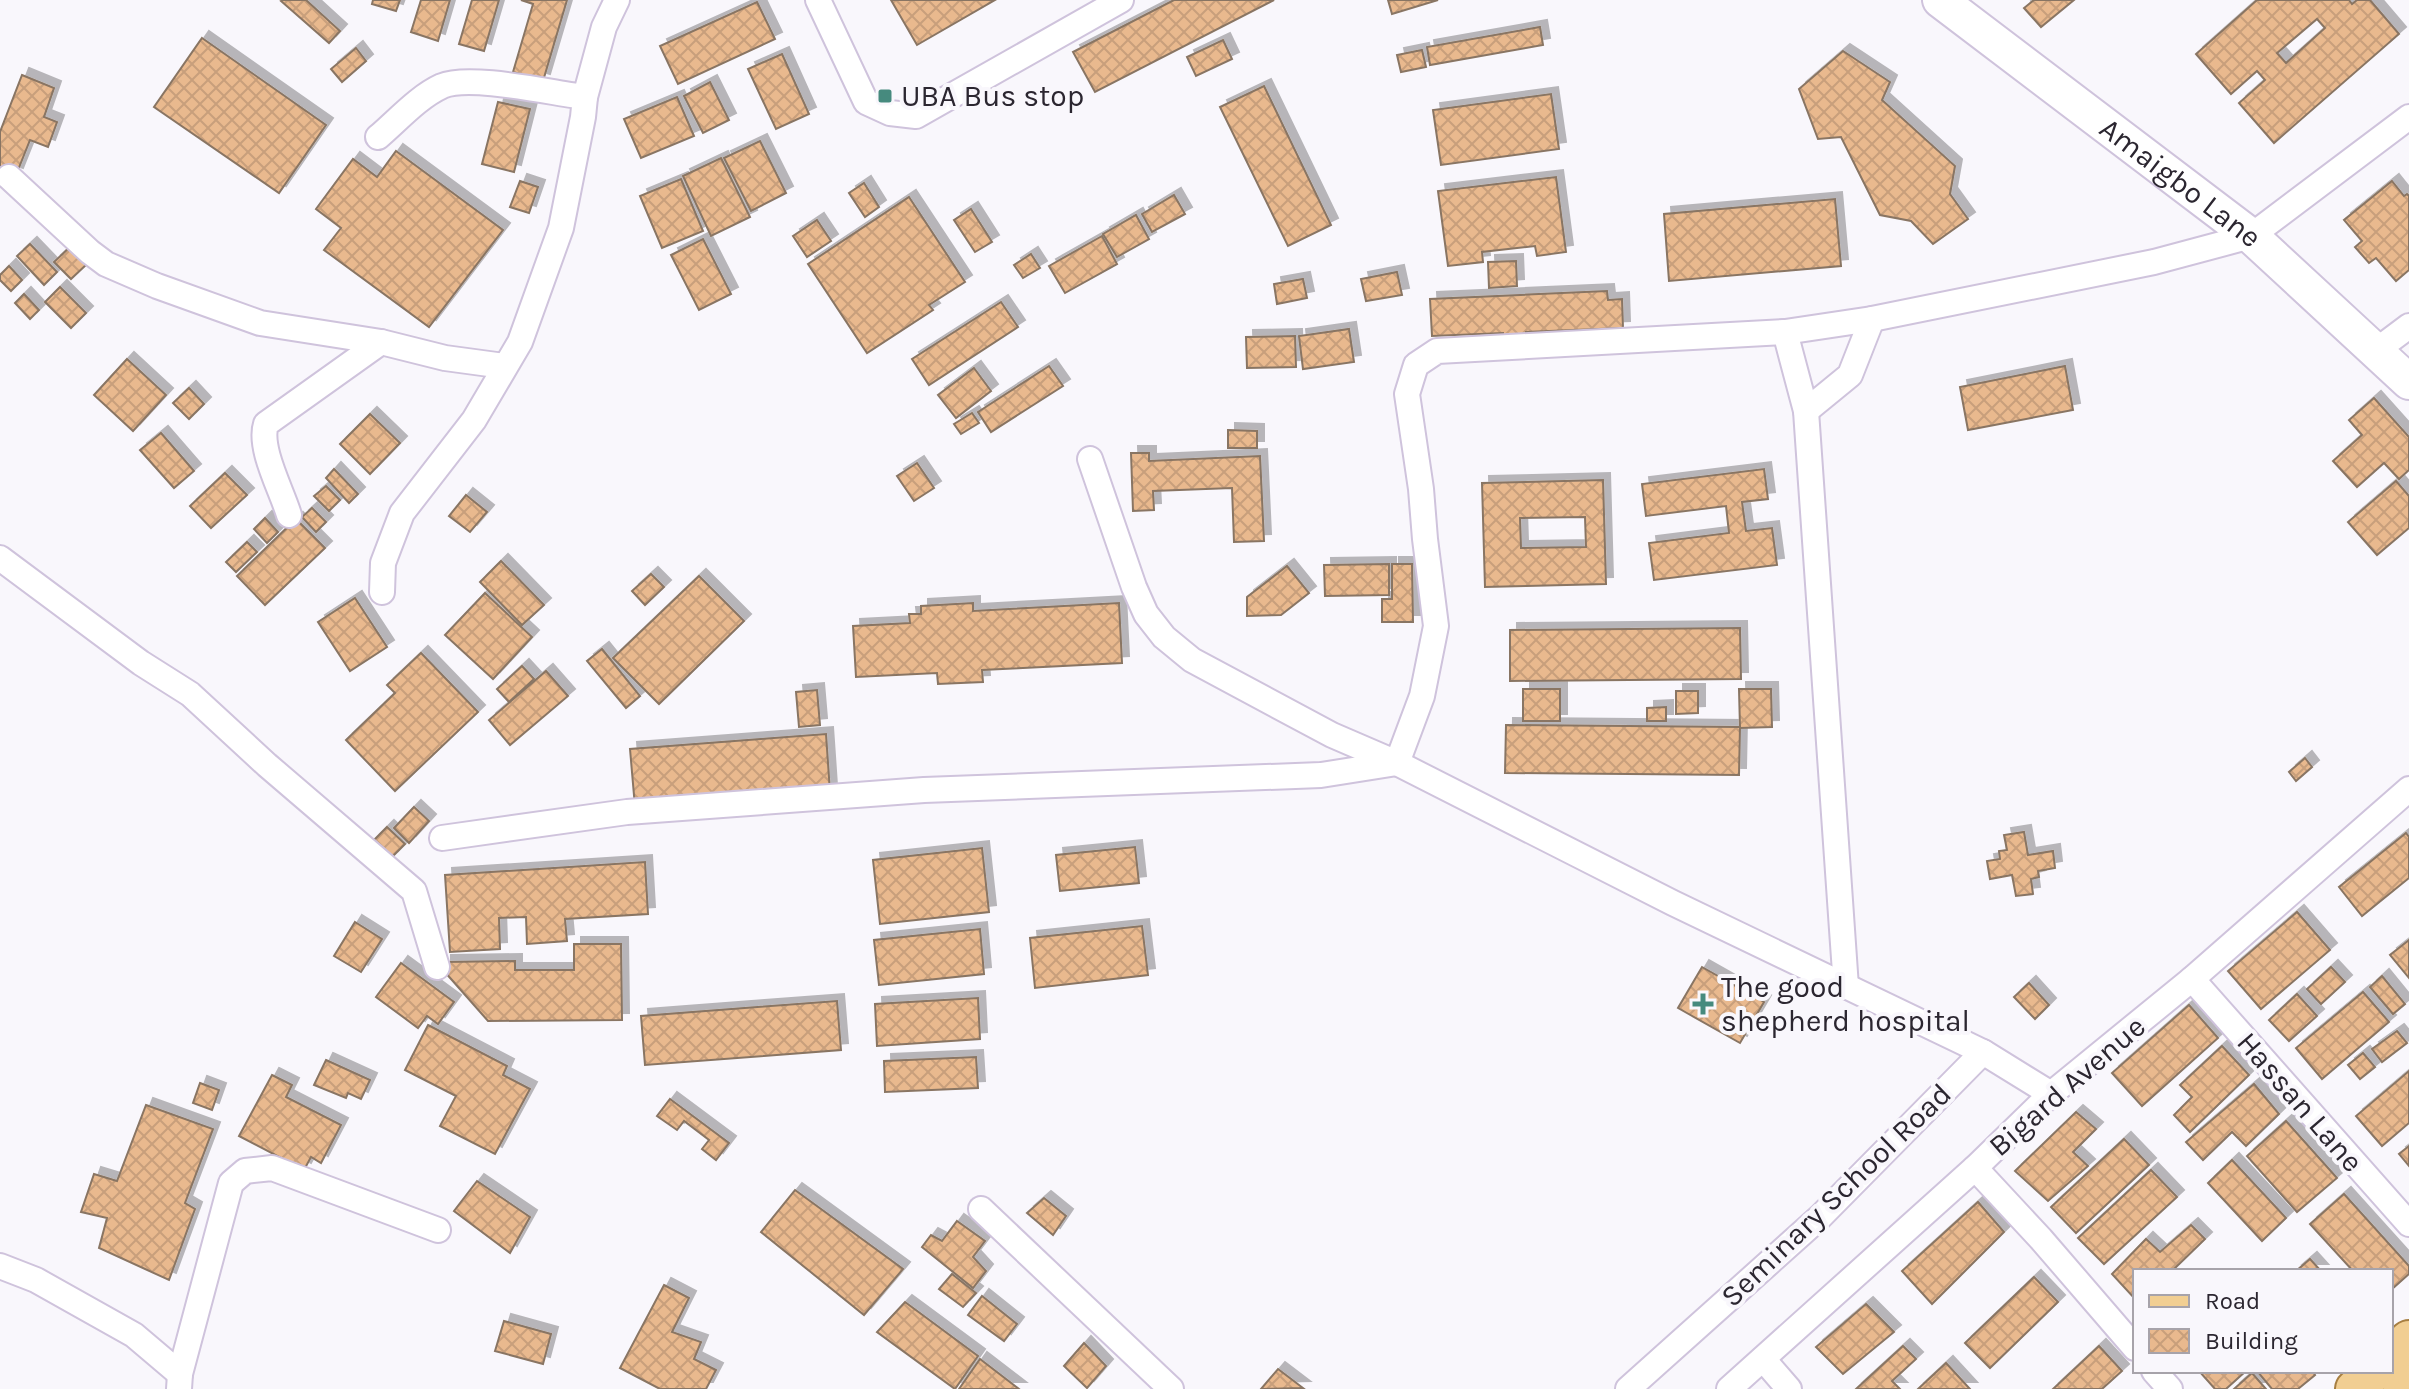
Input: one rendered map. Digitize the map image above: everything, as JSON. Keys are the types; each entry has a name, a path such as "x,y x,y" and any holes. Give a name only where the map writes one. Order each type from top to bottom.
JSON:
{"main road":[{"name":"Amaigbo Lane","path":"1940,0 2251,236 2409,382"},
{"path":"2393,1354 2409,1340"},
{"path":"2355,1389 2373,1373"},
{"path":"2403,1389 2409,1384"}],"street":[{"path":"382,592 383,563 402,513 474,420 520,342 561,228 585,97 604,27 617,0"},
{"path":"818,0 866,102 890,113 916,116 1121,0"},
{"path":"378,137 418,102 443,86 468,80 585,97"},
{"path":"1397,763 1422,696 1436,626 1407,394 1416,365 1437,351 1785,332 1872,319 2154,262 2251,236 2409,117"},
{"path":"9,177 106,264 157,286 260,323 504,366"},
{"path":"1806,411 1850,375 1872,319"},
{"path":"2377,350 2409,326"},
{"path":"1785,332 1806,411 1846,987"},
{"path":"289,515 267,454 266,424 381,342"},
{"path":"1090,459 1146,614 1164,637 1192,660 1332,735 1397,763 1673,903 1983,1052 2051,1094"},
{"path":"0,558 141,663 190,694 267,765 414,891 437,967"},
{"path":"442,838 627,812 924,790 1321,775 1397,763"},
{"name":"Bigard Avenue","path":"1729,1389 1975,1168 2051,1094 2192,979 2409,789"},
{"name":"Hassan Lane","path":"2192,979 2409,1224"},
{"name":"Seminary School Road","path":"1628,1389 1820,1217 1983,1052"},
{"path":"180,1382 231,1183 245,1171 272,1168 438,1230"},
{"path":"1975,1168 2133,1346"},
{"path":"981,1209 1171,1389"},
{"path":"0,1266 36,1280 134,1335 180,1382"},
{"path":"1763,1359 1789,1389"},
{"path":"2156,1373 2170,1389"}],"building":[{"path":"283,0 306,0 340,31 329,43"},
{"path":"373,0 400,0 396,11 372,4"},
{"path":"421,0 450,0 438,41 411,32"},
{"path":"472,0 499,0 484,51 459,44"},
{"path":"521,0 567,0 543,81 513,72 533,4"},
{"path":"891,0 995,0 917,45"},
{"path":"1174,0 1274,0 1095,92 1073,52"},
{"path":"1388,0 1438,0 1392,14"},
{"path":"2034,0 2074,0 2041,27 2024,8"},
{"path":"2257,0 2349,0 2352,4 2357,0 2370,0 2399,34 2274,143 2239,103 2265,80 2257,71 2231,94 2196,54","holes":["2317,19 2325,28 2286,63 2277,53"]},
{"path":"757,2 775,39 678,84 660,46"},
{"path":"1540,27 1543,45 1430,65 1427,47"},
{"path":"202,38 326,125 279,193 154,107"},
{"path":"1223,40 1232,59 1196,76 1187,57"},
{"path":"356,48 366,61 342,82 331,69"},
{"path":"1422,50 1426,67 1401,72 1397,55"},
{"path":"1843,51 1890,82 1882,100 1955,166 1950,194 1968,219 1933,244 1911,221 1880,215 1841,137 1818,139 1799,89"},
{"path":"782,54 809,114 776,129 748,69"},
{"path":"22,75 54,88 44,117 57,122 48,147 30,140 16,175 0,169 0,132"},
{"path":"710,82 729,120 703,133 684,96"},
{"path":"1264,86 1331,225 1288,246 1220,107"},
{"path":"1551,94 1559,149 1441,165 1433,110"},
{"path":"677,97 694,136 641,158 624,119"},
{"path":"498,102 530,109 514,172 482,164"},
{"path":"760,141 786,193 751,211 724,158"},
{"path":"396,151 503,230 429,327 324,250 341,228 316,209 353,159 377,177"},
{"path":"721,158 750,217 711,236 683,176"},
{"path":"1556,177 1566,252 1537,256 1535,246 1482,252 1483,262 1448,266 1438,191"},
{"path":"681,179 703,231 662,248 640,196"},
{"path":"520,181 538,187 529,213 510,207"},
{"path":"2392,181 2404,196 2409,196 2409,270 2396,281 2376,258 2369,263 2355,247 2362,241 2344,220"},
{"path":"864,183 879,207 865,217 849,193"},
{"path":"1174,195 1185,214 1152,232 1142,214"},
{"path":"909,197 965,282 929,305 933,310 867,353 808,264"},
{"path":"1835,199 1841,266 1669,281 1664,214"},
{"path":"971,209 992,242 975,252 954,220"},
{"path":"1136,215 1149,239 1117,257 1103,234"},
{"path":"817,220 831,241 807,257 793,236"},
{"path":"1102,236 1117,264 1065,293 1049,266"},
{"path":"703,239 731,294 699,310 671,255"},
{"path":"30,244 57,272 44,285 17,256"},
{"path":"71,246 88,263 71,279 54,262"},
{"path":"1031,254 1040,268 1023,278 1014,265"},
{"path":"1516,261 1517,286 1489,288 1488,262"},
{"path":"9,266 22,280 11,291 0,280 0,275"},
{"path":"1397,272 1402,295 1366,301 1361,279"},
{"path":"1303,279 1307,298 1277,304 1274,284"},
{"path":"60,287 86,313 71,328 45,302"},
{"path":"1607,291 1608,300 1622,299 1623,328 1526,332 1527,342 1503,343 1503,333 1432,336 1430,299"},
{"path":"24,294 39,310 30,319 15,303"},
{"path":"1001,302 1018,327 929,385 912,359"},
{"path":"1349,329 1354,362 1303,369 1299,336"},
{"path":"1295,336 1296,367 1247,368 1246,337"},
{"path":"127,359 166,395 133,431 94,395"},
{"path":"1049,366 1063,386 991,432 978,412"},
{"path":"2065,366 2073,410 1968,430 1960,387"},
{"path":"974,368 991,391 956,418 938,395"},
{"path":"189,388 204,404 189,419 173,403"},
{"path":"2374,398 2409,437 2409,470 2399,479 2384,463 2357,487 2333,461 2362,435 2349,420"},
{"path":"972,413 979,423 961,434 954,424"},
{"path":"370,414 400,443 370,474 340,444"},
{"path":"1228,430 1257,431 1257,448 1228,448"},
{"path":"161,433 194,471 174,488 140,450"},
{"path":"1131,453 1149,453 1149,461 1260,456 1264,541 1234,542 1232,488 1153,491 1154,510 1133,511"},
{"path":"917,463 934,488 914,501 897,476"},
{"path":"334,469 358,494 349,503 326,478"},
{"path":"1764,469 1768,499 1742,502 1746,531 1772,528 1777,565 1654,580 1649,543 1729,533 1726,506 1646,516 1642,484"},
{"path":"225,473 247,495 211,528 190,506"},
{"path":"1603,480 1606,584 1485,587 1482,483","holes":["1585,517 1586,547 1521,548 1520,518"]},
{"path":"2396,481 2409,496 2409,528 2377,555 2348,522"},
{"path":"326,486 340,500 329,511 314,496"},
{"path":"466,495 487,512 470,532 449,516"},
{"path":"312,508 326,522 316,532 302,517"},
{"path":"265,518 278,532 267,543 254,529"},
{"path":"296,519 325,548 265,605 237,576"},
{"path":"247,542 257,552 236,572 226,562"},
{"path":"501,561 544,605 522,625 480,582"},
{"path":"1389,564 1389,595 1325,596 1324,565"},
{"path":"1392,564 1412,564 1413,622 1382,622 1382,599 1392,599"},
{"path":"1287,566 1309,593 1281,615 1247,616 1247,597"},
{"path":"651,574 664,587 645,605 632,591"},
{"path":"699,576 744,621 659,704 613,658"},
{"path":"485,593 532,637 493,679 445,635"},
{"path":"355,598 387,647 350,671 318,622"},
{"path":"973,603 973,611 1119,603 1122,663 982,670 983,682 938,684 937,673 856,677 853,626 910,623 909,614 921,614 921,606"},
{"path":"1740,628 1741,679 1510,681 1510,630"},
{"path":"602,649 640,696 626,708 587,661"},
{"path":"421,653 478,712 395,791 346,740 395,693 387,685"},
{"path":"522,666 534,679 509,702 497,689"},
{"path":"546,671 568,696 510,745 489,720"},
{"path":"1523,689 1560,689 1560,721 1523,721"},
{"path":"1739,689 1771,689 1772,727 1740,728"},
{"path":"817,690 820,725 799,727 796,692"},
{"path":"1676,691 1698,691 1698,713 1676,714"},
{"path":"1666,707 1666,721 1647,721 1647,708"},
{"path":"1506,725 1740,727 1739,775 1505,773"},
{"path":"826,734 830,792 635,807 630,749"},
{"path":"2305,758 2312,767 2296,781 2289,772"},
{"path":"414,807 429,821 409,843 394,828"},
{"path":"387,827 405,844 391,858 373,841"},
{"path":"2024,832 2028,855 2053,851 2055,868 2038,871 2039,877 2031,879 2033,894 2016,896 2012,875 1990,879 1987,861 2000,859 1999,851 2007,850 2004,835"},
{"path":"2406,833 2409,837 2409,878 2362,916 2339,887"},
{"path":"1135,847 1139,883 1060,891 1056,855"},
{"path":"982,848 989,912 880,924 873,860"},
{"path":"645,862 648,914 565,919 567,941 527,944 526,917 499,918 500,949 450,952 445,875"},
{"path":"2297,912 2330,950 2261,1009 2228,971"},
{"path":"355,922 382,939 361,972 334,956"},
{"path":"1142,926 1148,975 1035,988 1030,938"},
{"path":"980,929 984,974 879,985 874,940"},
{"path":"2409,940 2409,978 2390,955"},
{"path":"574,944 621,944 622,1020 488,1021 444,971 444,962 515,961 515,970 574,970"},
{"path":"401,963 454,1002 438,1024 427,1016 418,1028 376,997"},
{"path":"1702,967 1764,1002 1740,1043 1678,1008"},
{"path":"2331,967 2345,982 2321,1004 2307,989"},
{"path":"2382,976 2405,1004 2393,1014 2370,987"},
{"path":"2029,983 2049,1005 2035,1019 2014,997"},
{"path":"2363,992 2389,1022 2322,1079 2296,1048"},
{"path":"2297,994 2317,1016 2289,1041 2269,1020"},
{"path":"978,998 980,1039 877,1046 875,1004"},
{"path":"837,1001 841,1050 645,1065 641,1016"},
{"path":"2189,1005 2218,1038 2142,1106 2112,1073"},
{"path":"428,1025 507,1066 503,1075 530,1089 495,1154 440,1126 456,1096 405,1070"},
{"path":"2397,1031 2407,1043 2382,1062 2372,1049"},
{"path":"2222,1046 2249,1075 2190,1132 2174,1115 2192,1097 2180,1085"},
{"path":"2363,1053 2375,1067 2360,1079 2348,1065"},
{"path":"976,1057 978,1088 885,1092 884,1061"},
{"path":"326,1060 370,1080 361,1099 348,1093 346,1098 314,1085"},
{"path":"2409,1071 2409,1123 2382,1146 2356,1116"},
{"path":"272,1075 292,1085 286,1097 341,1125 321,1163 311,1157 304,1170 239,1136"},
{"path":"200,1083 219,1090 212,1110 193,1103"},
{"path":"2254,1084 2279,1114 2246,1146 2232,1132 2203,1160 2186,1142"},
{"path":"670,1099 729,1143 716,1160 702,1149 709,1140 684,1121 677,1130 657,1116"},
{"path":"146,1105 213,1129 185,1203 195,1209 169,1280 99,1248 107,1218 81,1212 94,1174 117,1181"},
{"path":"2076,1112 2096,1129 2073,1152 2088,1166 2048,1201 2015,1171"},
{"path":"2286,1121 2337,1178 2297,1212 2247,1156"},
{"path":"2124,1139 2149,1165 2076,1233 2051,1207"},
{"path":"2409,1146 2409,1166 2399,1154"},
{"path":"2232,1160 2286,1218 2262,1241 2208,1183"},
{"path":"2151,1170 2177,1197 2104,1264 2078,1238"},
{"path":"477,1181 530,1217 510,1253 454,1211"},
{"path":"795,1190 903,1269 864,1315 761,1232"},
{"path":"2344,1194 2409,1266 2409,1274 2393,1288 2393,1269 2351,1269 2310,1224"},
{"path":"1044,1198 1066,1216 1053,1235 1027,1213"},
{"path":"1978,1202 2004,1232 1932,1304 1902,1271"},
{"path":"957,1221 985,1241 973,1257 986,1271 973,1288 922,1247 931,1235 942,1241"},
{"path":"2191,1225 2205,1239 2174,1269 2133,1269 2133,1297 2112,1274 2146,1239 2160,1252"},
{"path":"2310,1259 2319,1269 2298,1269"},
{"path":"952,1274 976,1293 963,1307 939,1289"},
{"path":"2034,1277 2058,1302 1990,1368 1965,1343"},
{"path":"664,1285 689,1298 672,1332 701,1342 694,1359 716,1370 706,1389 660,1389 620,1368"},
{"path":"982,1296 1017,1324 1004,1341 968,1315"},
{"path":"905,1302 978,1356 955,1389 877,1332"},
{"path":"1866,1304 1894,1332 1843,1374 1816,1347"},
{"path":"504,1321 551,1334 543,1364 495,1351"},
{"path":"1084,1343 1106,1366 1087,1388 1064,1366"},
{"path":"1903,1346 1916,1359 1892,1381 1900,1389 1856,1389"},
{"path":"2099,1346 2122,1371 2102,1389 2053,1389"},
{"path":"980,1359 1019,1389 959,1389"},
{"path":"1946,1363 1970,1389 1918,1389"},
{"path":"1278,1369 1303,1388 1261,1389"},
{"path":"2201,1373 2244,1373 2226,1389 2215,1389"},
{"path":"2252,1373 2266,1389 2234,1389"},
{"path":"2259,1373 2315,1375 2298,1389 2272,1389"}],"place":[{"name":"UBA Bus stop","path":"885,96"},
{"name":"The good shepherd hospital","path":"1703,1004"}]}
